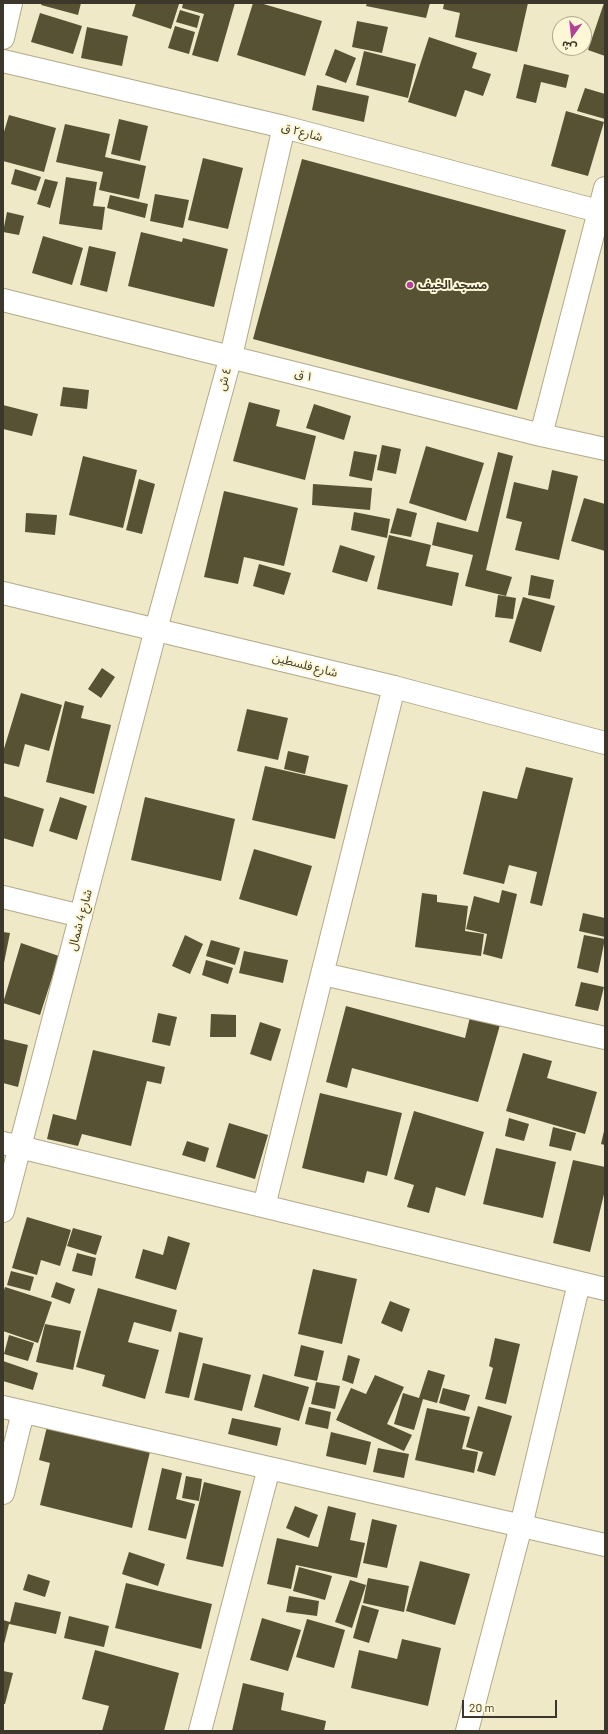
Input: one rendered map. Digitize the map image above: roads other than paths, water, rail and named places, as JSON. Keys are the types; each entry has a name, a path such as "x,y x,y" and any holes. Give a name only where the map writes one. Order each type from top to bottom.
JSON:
{"street":[{"path":"3,38 11,3"},
{"name":"شارع٢ ق","path":"3,61 284,127 598,211"},
{"name":"٤ ش","path":"156,629 231,356 284,127"},
{"path":"541,435 605,188"},
{"name":"١ ق","path":"3,300 541,435 605,449"},
{"name":"شارع فلسطين","path":"3,593 394,687 605,742"},
{"name":"شارع 4 شمال","path":"3,1211 12,1145 81,916 156,629"},
{"path":"264,1206 394,687"},
{"path":"3,897 81,916"},
{"path":"323,974 605,1038"},
{"path":"12,1145 605,1289"},
{"path":"467,1731 521,1526 579,1283"},
{"path":"3,1493 13,1409 605,1545"},
{"path":"200,1731 268,1468"}],"place":[{"name":"مسجد الخيف","path":"410,285"}]}
